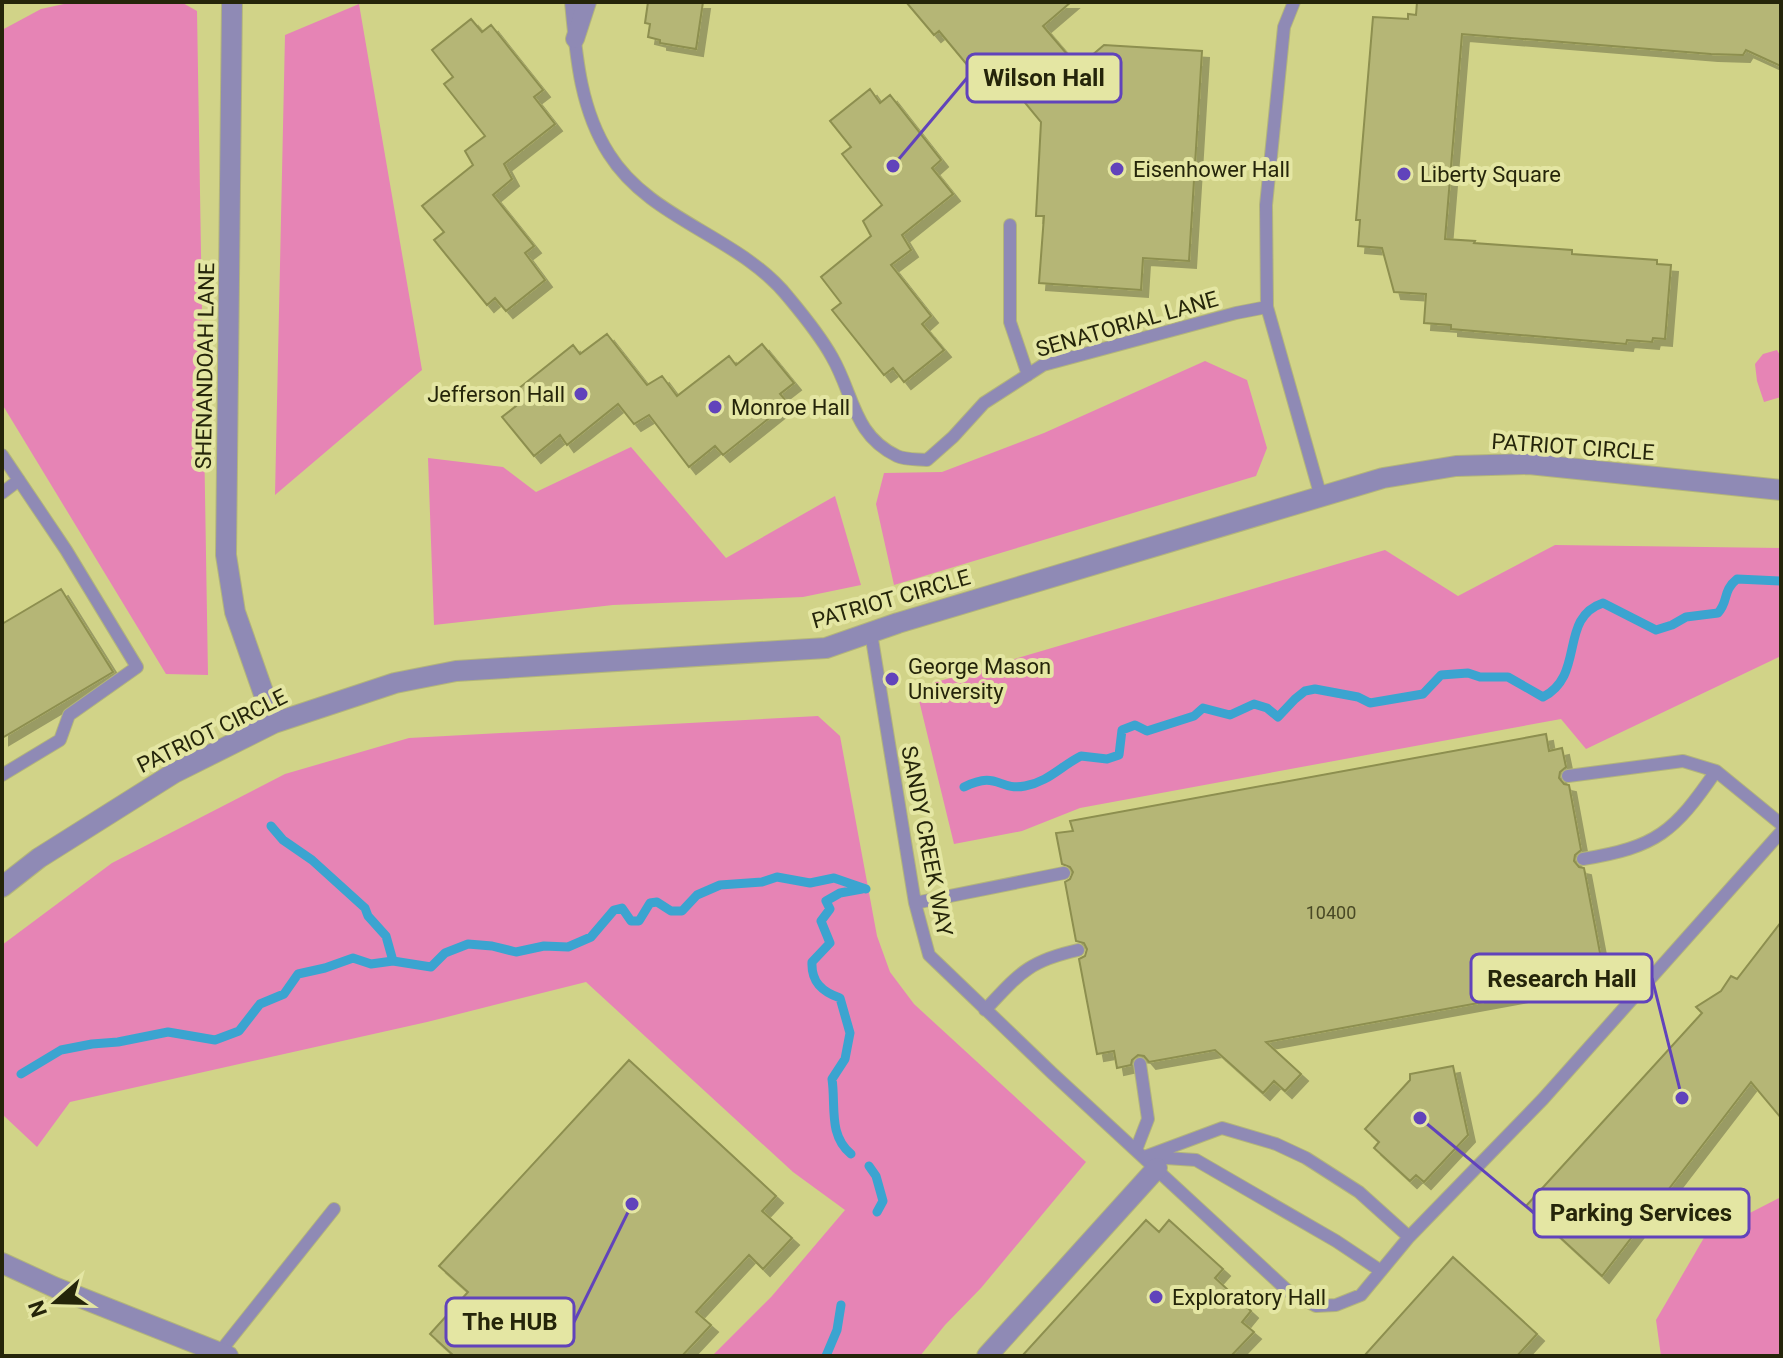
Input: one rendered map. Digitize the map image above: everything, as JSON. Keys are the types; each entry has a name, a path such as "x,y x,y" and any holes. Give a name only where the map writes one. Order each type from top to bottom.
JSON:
{"street":[{"name":"SHENANDOAH LANE","path":"232,2 226,555 235,612 274,723"},
{"path":"575,39 587,2"},
{"name":"PATRIOT CIRCLE","path":"2,887 39,858 174,773 274,723 395,683 456,671 826,648 898,623 1383,478 1456,466 1529,464 1781,490"},
{"path":"987,1356 1145,1158"},
{"path":"2,1263 54,1287 224,1354"}],"lane":[{"name":"SENATORIAL LANE","path":"571,2 581,86 592,124 609,155 631,183 739,252 787,295 833,357 866,434 899,458 927,460 984,403 1043,365 1267,307"},
{"path":"1294,2 1284,27 1266,205 1267,307 1321,497"},
{"path":"1010,225 1010,322 1028,375"},
{"path":"2,455 66,550 137,667 69,715 60,740 2,775"},
{"path":"2,493 19,480"},
{"name":"SANDY CREEK WAY","path":"871,633 915,903 929,955 1289,1292 1316,1306 1336,1305 1361,1295 1381,1271"},
{"path":"1568,776 1683,761 1716,771 1781,824"},
{"path":"1583,859 1623,852 1660,836 1692,805 1716,771"},
{"path":"1145,1158 1196,1160 1336,1241 1381,1271 1409,1237 1543,1099 1781,832"},
{"path":"915,903 1064,873"},
{"path":"985,1010 1033,964 1078,950"},
{"path":"1140,1064 1148,1119 1145,1158"},
{"path":"1145,1158 1222,1128 1236,1132 1276,1144 1306,1158 1359,1192 1409,1237"},
{"path":"224,1354 334,1209"}],"shaded area":[{"name":"George Mason University","path":"2,2 1781,2 1781,1356 2,1356"},
{"path":"73,2 181,2 197,11 208,675 166,674 2,404 2,30 41,9"},
{"path":"359,4 422,370 275,495 285,35"},
{"path":"1777,350 1781,357 1781,397 1764,402 1755,364 1763,354"},
{"path":"1205,361 1247,380 1267,448 1256,476 894,585 876,504 884,473 942,472 1044,433"},
{"path":"631,447 726,558 835,496 861,585 803,597 613,605 434,625 428,458 503,467 536,492"},
{"path":"1555,545 1781,548 1781,656 1586,749 1561,719 1080,808 1022,831 954,844 916,688 1385,550 1458,596"},
{"path":"818,716 840,736 877,936 890,972 914,1004 1086,1162 920,1356 712,1356 772,1296 845,1210 793,1172 586,982 427,1022 70,1102 37,1147 2,1114 2,945 112,863 285,774 409,738"},
{"path":"1781,1197 1781,1356 1661,1356 1656,1320 1705,1236"}],"building":[{"path":"648,2 703,2 696,49 660,43 660,40 648,37 650,24 645,23"},
{"name":"Eisenhower Hall","path":"906,2 1071,2 1043,26 1078,67 1104,45 1202,51 1189,261 1143,258 1141,290 1039,283 1044,216 1036,216 1041,122 993,64 978,78 939,31 934,35"},
{"name":"Liberty Square","path":"1417,2 1781,2 1781,66 1746,50 1743,55 1711,54 1462,34 1445,239 1572,250 1572,254 1657,260 1657,264 1671,265 1665,339 1653,338 1652,342 1627,340 1626,344 1451,329 1451,325 1424,323 1426,294 1394,292 1382,248 1358,246 1360,220 1356,220 1373,17 1408,19 1408,14 1416,15"},
{"path":"471,19 482,32 491,25 543,90 534,97 555,124 504,164 512,179 493,195 534,246 525,253 545,280 506,311 495,298 487,305 434,240 444,232 422,206 473,165 465,151 485,136 444,84 453,77 432,50"},
{"path":"870,89 880,103 890,95 941,160 932,168 953,194 902,235 911,250 891,265 931,316 922,324 944,350 904,382 893,368 884,375 832,310 841,303 821,277 871,236 863,221 882,205 842,154 851,147 830,121"},
{"path":"607,334 647,385 662,376 677,396 729,356 736,365 762,344 794,383 780,394 788,403 723,455 715,446 689,467 649,415 634,424 618,404 567,445 560,435 534,456 502,417 516,406 508,397 573,345 580,354"},
{"path":"61,589 113,672 2,738 2,624"},
{"path":"1546,734 1549,751 1562,748 1566,767 1559,778 1569,785 1581,850 1574,861 1584,868 1603,969 1585,972 1587,983 1266,1042 1301,1074 1285,1091 1274,1081 1263,1093 1215,1050 1149,1062 1138,1055 1131,1065 1117,1068 1114,1051 1097,1054 1079,959 1085,956 1087,949 1084,943 1076,941 1065,882 1073,872 1062,864 1056,833 1073,831 1070,821"},
{"path":"1781,922 1781,1118 1751,1082 1602,1276 1526,1206 1702,1013 1696,1007 1721,991 1731,976 1737,979"},
{"path":"629,1060 776,1196 762,1211 792,1238 763,1269 749,1255 696,1312 711,1325 682,1356 454,1356 430,1334 468,1292 439,1266"},
{"path":"1453,1066 1468,1135 1424,1182 1416,1175 1410,1181 1374,1148 1379,1142 1365,1129 1410,1080 1410,1074"},
{"name":"Exploratory Hall","path":"1146,1220 1159,1232 1169,1220 1223,1269 1215,1278 1251,1311 1242,1322 1254,1332 1231,1356 1022,1356"},
{"path":"1453,1257 1537,1334 1517,1356 1364,1356"}],"waterway":[{"path":"964,787 984,780 1016,787 1033,784 1081,756 1107,759 1119,755 1122,730 1135,725 1147,731 1194,716 1203,708 1230,715 1254,704 1267,708 1278,717 1305,691 1315,689 1358,697 1370,703 1423,694 1441,675 1468,673 1480,677 1508,677 1543,697 1556,687 1564,675 1581,621 1589,610 1603,603 1656,630 1686,617 1718,613 1729,588 1737,579 1781,581"},
{"path":"271,826 283,840 312,860 365,908 386,936 393,961"},
{"path":"21,1074 61,1050 92,1044 168,1032 215,1040 239,1031 260,1004 284,994 298,974 353,958 371,964 393,961 431,967 445,953 468,944 516,952 544,946 568,947 591,937 614,910 622,908 631,921 639,921 650,903 657,902 671,911 682,911 697,895 720,885 762,882 777,877 810,883 834,878 866,889"},
{"path":"851,1154 836,1129 832,1079 845,1059 850,1033 840,998 819,985 813,975 812,962 830,943 821,921 830,909 826,901 840,893 862,889"},
{"path":"869,1166 876,1176 883,1201 877,1212"},
{"path":"826,1356 837,1330 841,1305"}],"place":[{"name":"Wilson Hall","path":"893,166"},
{"name":"Eisenhower Hall","path":"1117,169"},
{"name":"Liberty Square","path":"1404,174"},
{"name":"Jefferson Hall","path":"581,394"},
{"name":"Monroe Hall","path":"715,407"},
{"name":"George Mason University","path":"892,679"},
{"name":"Research Hall","path":"1682,1098"},
{"name":"Parking Services","path":"1420,1118"},
{"name":"The HUB","path":"632,1204"},
{"name":"Exploratory Hall","path":"1156,1297"}]}
